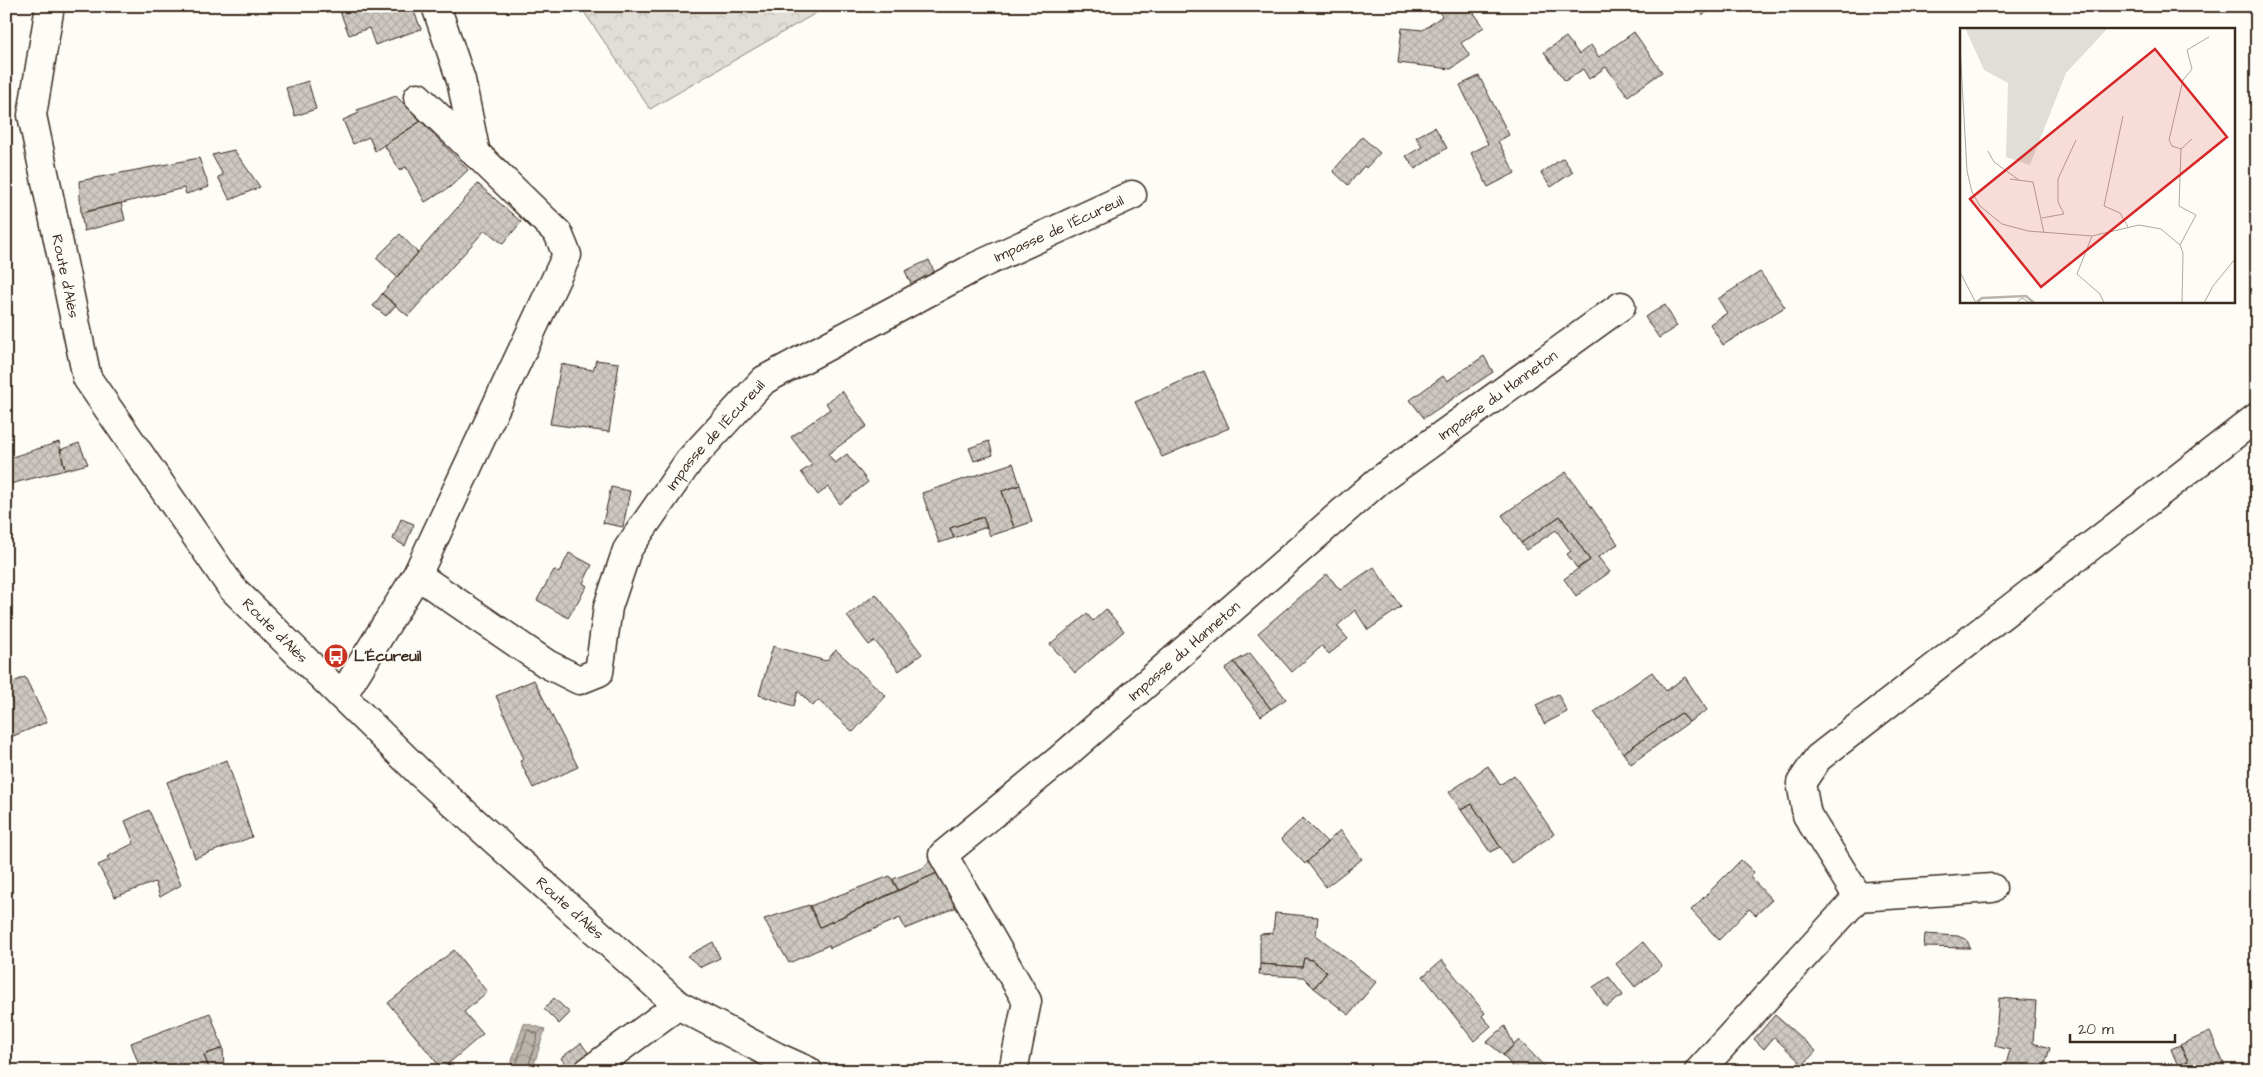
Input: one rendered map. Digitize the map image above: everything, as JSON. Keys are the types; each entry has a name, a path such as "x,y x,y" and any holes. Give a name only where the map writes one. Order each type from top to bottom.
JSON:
{"street":[{"name":"Route d'Alès","path":"50,6 32,115 87,378 232,588 420,773 678,1005 808,1071"},
{"path":"436,6 461,80 476,154"},
{"path":"342,696 418,575 567,255 558,233 418,97"},
{"name":"Impasse de l'Écureuil","path":"418,575 547,664 579,680 600,672 608,607 627,550 689,461 764,380 977,266 1132,195"},
{"name":"Impasse du Hanneton","path":"1013,1071 1027,1001 942,855 1060,759 1378,482 1621,306"},
{"path":"1858,896 1807,815 1801,783 1818,758 2257,416"},
{"path":"1699,1071 1858,896 1992,888"},
{"path":"589,1071 678,1005"}],"green space":[{"path":"580,6 828,6 650,109"}],"water":[{"path":"524,1023 545,1029 532,1071 522,1071 510,1067"}],"building":[{"path":"338,6 412,6 421,29 375,45 369,28 349,35"},
{"path":"1435,6 1469,6 1484,27 1461,43 1470,56 1451,69 1398,63 1402,28 1423,30 1442,16"},
{"path":"1697,6 1716,6 1703,15"},
{"path":"1634,32 1662,72 1628,96 1606,67 1589,79 1583,69 1565,81 1544,52 1566,37 1579,54 1591,45 1599,57"},
{"path":"1479,76 1509,135 1498,141 1515,173 1488,187 1471,153 1488,144 1460,85"},
{"path":"308,81 316,109 295,116 286,88"},
{"path":"396,96 421,121 375,151 369,137 353,144 343,120 359,113 357,110"},
{"path":"421,121 468,170 449,188 425,202 406,167 400,170 384,145"},
{"path":"1435,127 1447,148 1415,169 1406,156 1422,147 1416,137"},
{"path":"1362,137 1380,153 1366,168 1364,166 1348,185 1333,171"},
{"path":"234,150 260,187 230,200 218,177 223,175 212,155"},
{"path":"199,158 209,187 186,194 184,188 81,213 79,181"},
{"path":"1563,158 1573,172 1551,187 1541,173"},
{"path":"478,184 521,222 503,244 485,230 408,316 382,294"},
{"path":"121,203 125,220 84,231 81,213"},
{"path":"400,234 418,253 397,277 376,258"},
{"path":"929,260 939,283 916,294 905,271"},
{"path":"1760,272 1785,307 1723,345 1710,324 1727,313 1718,299"},
{"path":"382,294 396,305 386,316 373,306"},
{"path":"1665,305 1677,326 1659,338 1645,317"},
{"path":"1484,356 1493,372 1424,418 1410,400 1443,376 1447,381"},
{"path":"596,360 619,363 609,432 550,424 561,364 593,370"},
{"path":"1204,371 1229,428 1162,457 1135,402"},
{"path":"842,391 867,426 828,454 835,463 847,454 868,482 840,504 828,487 818,495 801,472 812,465 791,437 830,409 826,403"},
{"path":"989,441 993,455 974,461 969,448"},
{"path":"59,442 65,470 6,485 6,459"},
{"path":"79,443 88,464 65,470 60,450"},
{"path":"1013,463 1020,485 1002,491 1014,528 990,536 983,517 950,528 954,538 939,543 922,493"},
{"path":"1566,472 1618,544 1598,557 1610,572 1576,596 1564,579 1590,560 1560,516 1521,543 1502,515"},
{"path":"1020,485 1032,522 1014,528 1002,491"},
{"path":"611,487 630,491 623,527 603,523"},
{"path":"1560,516 1590,560 1577,568 1567,554 1571,551 1556,530 1526,550 1521,543"},
{"path":"983,517 987,527 954,538 950,528"},
{"path":"401,519 414,524 405,546 393,539"},
{"path":"569,553 592,565 583,583 587,586 568,618 537,600 554,570 559,573"},
{"path":"1374,567 1401,607 1368,630 1355,610 1337,626 1348,639 1329,654 1322,646 1292,672 1258,633 1327,574 1340,590"},
{"path":"876,594 922,654 899,671 875,641 869,645 847,616"},
{"path":"1106,609 1124,631 1075,673 1050,644 1087,614 1093,621"},
{"path":"773,646 826,661 836,650 886,696 853,732 818,700 813,706 798,691 794,706 759,695"},
{"path":"1250,653 1286,699 1271,709 1234,662"},
{"path":"1234,662 1271,709 1261,716 1225,669"},
{"path":"1652,672 1666,691 1685,677 1707,710 1689,722 1681,713 1623,753 1594,712"},
{"path":"6,673 11,683 25,677 47,722 6,739"},
{"path":"534,680 578,767 533,788 520,761 524,759 496,696"},
{"path":"1558,694 1567,712 1544,724 1536,705"},
{"path":"1681,713 1689,722 1631,764 1623,753"},
{"path":"227,760 252,837 195,858 167,782"},
{"path":"1488,766 1500,785 1514,775 1554,834 1511,863 1472,804 1461,810 1449,792"},
{"path":"1472,804 1500,847 1490,852 1461,810"},
{"path":"149,810 181,885 160,897 155,882 115,897 98,865 109,860 107,857 134,843 125,821"},
{"path":"1303,818 1327,842 1305,864 1281,839"},
{"path":"1340,830 1362,859 1326,887 1307,862"},
{"path":"1741,860 1754,872 1750,877 1772,900 1756,915 1749,909 1719,940 1691,910"},
{"path":"929,861 937,873 898,890 893,879 923,868"},
{"path":"937,873 957,907 905,929 900,918 830,948 829,945 789,963 764,919 809,905 820,927"},
{"path":"890,876 898,890 820,927 810,906"},
{"path":"1275,913 1318,917 1316,935 1376,982 1349,1015 1314,988 1327,972 1312,960 1304,958 1302,967 1260,964 1260,934 1273,933"},
{"path":"1925,934 1958,936 1967,940 1970,948 1924,947"},
{"path":"713,942 720,958 701,967 687,956"},
{"path":"1643,942 1662,966 1635,987 1616,964"},
{"path":"454,950 487,992 464,1012 483,1034 442,1069 388,1003"},
{"path":"1304,958 1312,960 1327,972 1314,988 1303,977 1259,975 1260,964 1302,967"},
{"path":"1442,960 1485,1013 1482,1016 1491,1026 1474,1041 1423,976"},
{"path":"1609,977 1623,995 1606,1007 1593,987"},
{"path":"554,998 570,1013 559,1024 544,1009"},
{"path":"1999,998 2036,1001 2033,1043 2050,1048 2043,1071 2004,1071 2010,1050 1995,1046"},
{"path":"210,1013 223,1048 204,1055 210,1071 141,1071 131,1043"},
{"path":"1775,1015 1816,1051 1803,1065 1774,1037 1764,1049 1754,1039"},
{"path":"1505,1026 1514,1045 1503,1055 1487,1042"},
{"path":"2210,1032 2227,1071 2180,1071 2178,1066 2188,1061 2180,1045"},
{"path":"1519,1040 1549,1071 1516,1071 1503,1055"},
{"path":"581,1043 592,1058 575,1071 570,1071 561,1058"},
{"path":"2180,1045 2188,1061 2178,1066 2171,1049"},
{"path":"223,1048 224,1071 210,1071 204,1055"}],"place":[{"name":"L'Écureuil","path":"336,656"}]}
